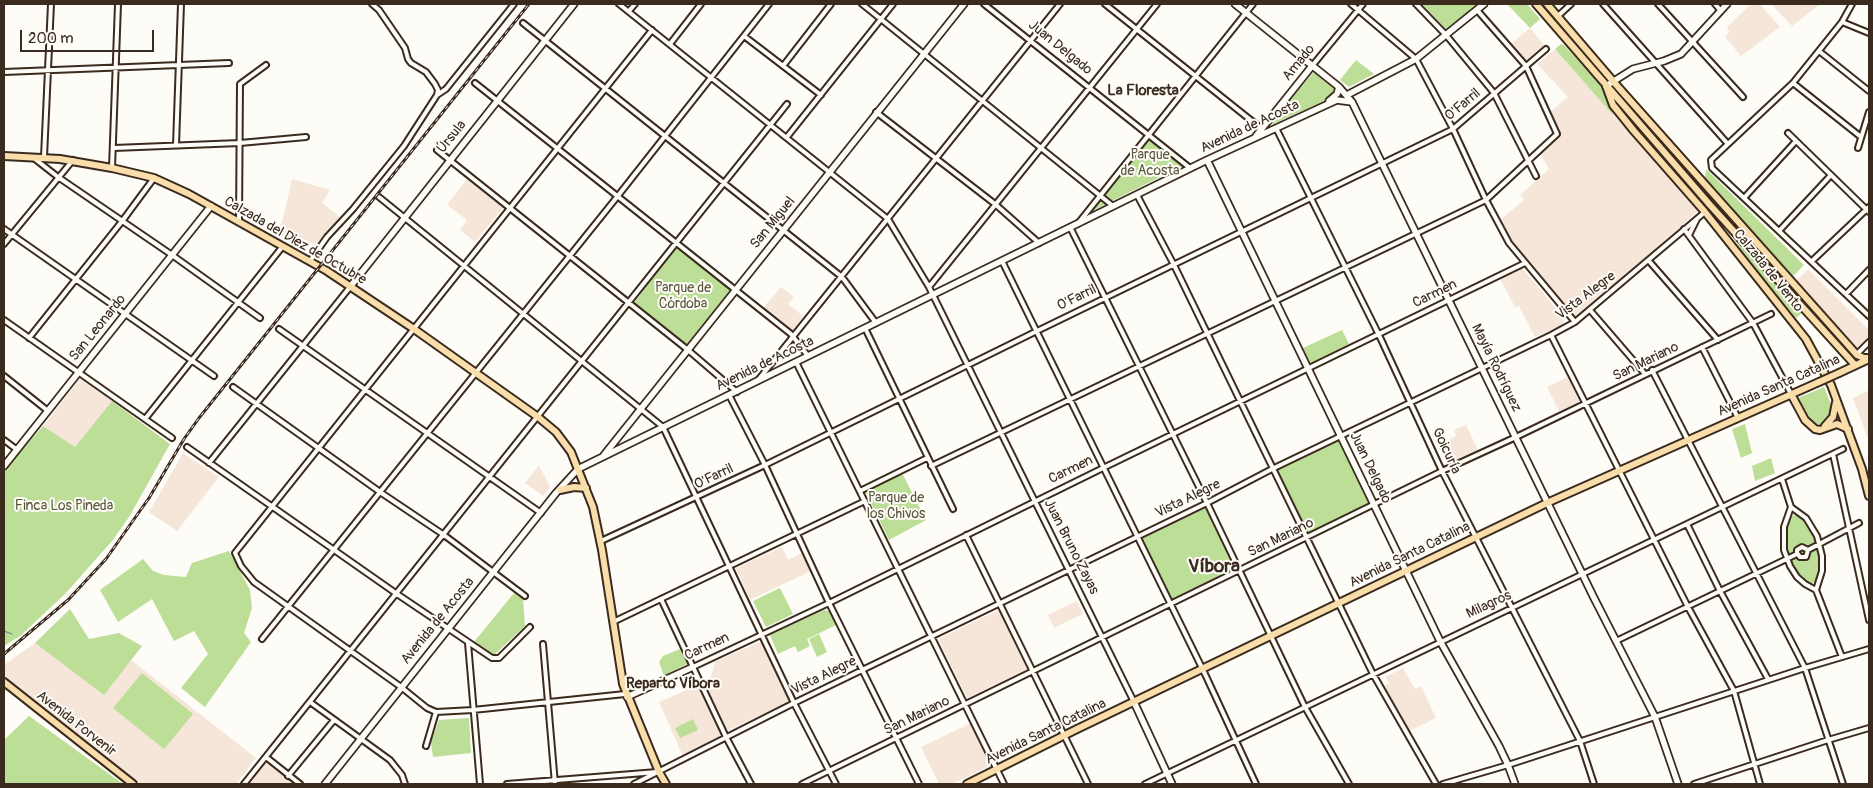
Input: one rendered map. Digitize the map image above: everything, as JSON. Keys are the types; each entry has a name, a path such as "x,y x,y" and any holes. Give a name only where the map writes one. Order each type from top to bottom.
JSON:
{"main road":[{"name":"Calzada de Vento","path":"1536,4 1710,205 1855,365"},
{"name":"Calzada de Vento","path":"1548,4 1613,81 1857,354 1864,358 1869,358"},
{"name":"Calzada de Vento","path":"1606,86 1613,105 1705,212 1806,339 1819,360 1836,398 1862,469 1869,496"},
{"name":"Calzada del Diez de Octubre","path":"4,156 73,160 154,178 189,194 310,261 414,329 538,417 556,432 567,445 586,488"},
{"path":"1699,177 1720,225 1741,258"},
{"path":"1855,365 1857,354"},
{"name":"Avenida Santa Catalina","path":"967,784 1549,502 1869,358"},
{"path":"1791,394 1805,420 1810,425 1820,430 1837,424 1848,429"},
{"path":"1810,425 1821,428 1831,421 1835,413 1836,398"},
{"path":"560,490 574,487 586,488 593,507 601,541 620,671 626,696 666,784"},
{"name":"Avenida Porvenir","path":"4,682 134,784"}],"street":[{"path":"44,158 51,4"},
{"path":"112,168 118,4"},
{"path":"176,145 181,4"},
{"path":"372,4 379,10 405,48 411,63 426,72 435,84 438,90 437,95"},
{"path":"310,261 327,237 335,230 404,146 437,95 446,89 514,4"},
{"name":"Úrsula","path":"350,286 574,4"},
{"name":"Juan Bruno Zayas","path":"620,4 787,136 888,219 933,295 966,366 1134,702 1172,784"},
{"path":"629,11 635,4"},
{"path":"670,44 701,4"},
{"path":"262,639 617,197 769,4"},
{"path":"783,66 831,4"},
{"path":"862,4 1113,206"},
{"path":"787,136 893,4"},
{"name":"San Miguel","path":"602,457 964,4"},
{"name":"Juan Delgado","path":"984,4 1190,168"},
{"path":"758,381 1060,4"},
{"path":"1105,4 1262,129"},
{"path":"928,287 1042,149 1157,4"},
{"name":"Mayía Rodríguez","path":"1235,4 1339,87 1352,102 1655,717 1678,784"},
{"path":"1079,223 1253,4"},
{"path":"1351,4 1416,59 1509,243 1575,322"},
{"name":"Amado","path":"1254,138 1363,4"},
{"path":"1416,4 1494,93 1536,176"},
{"path":"1347,95 1416,59 1484,4"},
{"path":"1558,16 1571,4"},
{"path":"1603,4 1728,144"},
{"path":"1658,4 1742,97"},
{"path":"1715,4 1721,11"},
{"path":"1606,86 1633,69 1674,58 1692,42 1727,4"},
{"path":"1852,4 1842,22 1793,83 1711,160 1712,168 1869,316"},
{"path":"931,466 1486,200 1557,134 1526,66 1477,10"},
{"path":"1842,22 1869,33"},
{"path":"523,23 842,277 876,323"},
{"path":"626,696 436,712 427,708 401,687 254,582 240,566 235,553 652,30"},
{"path":"744,36 821,95"},
{"name":"O'Farril","path":"601,541 765,465 1453,129 1546,49"},
{"path":"1819,51 1869,91"},
{"path":"4,72 228,63"},
{"path":"239,222 240,84 266,65"},
{"path":"475,83 794,336 808,356"},
{"path":"1793,83 1861,137"},
{"name":"Avenida de Acosta","path":"1326,105 1338,94 1339,87"},
{"name":"Avenida de Acosta","path":"325,784 541,512 578,469 1190,168 1337,100 1352,102"},
{"path":"244,784 787,104"},
{"path":"876,112 995,204 1040,243"},
{"path":"1858,148 1869,112"},
{"name":"Goicuría","path":"1276,128 1378,335 1442,471 1510,608 1580,741 1594,784"},
{"path":"1788,133 1868,210 1812,262"},
{"path":"114,148 240,144 306,137"},
{"path":"1744,198 1796,142"},
{"path":"437,150 688,350 737,392"},
{"path":"33,157 58,177 260,318"},
{"path":"4,244 73,160"},
{"name":"Juan Delgado","path":"1207,160 1440,641 1508,765 1515,784"},
{"path":"1779,231 1831,175"},
{"path":"29,338 154,178"},
{"path":"1137,194 1208,333 1272,469 1373,674 1436,784"},
{"path":"379,197 663,427 794,703 836,784"},
{"name":"San Leonardo","path":"4,466 211,206"},
{"name":"Vista Alegre","path":"633,784 794,703 1207,503 1272,469 1411,404 1551,335 1575,322 1705,212"},
{"path":"1689,234 1698,217"},
{"path":"1070,227 1104,298 1140,365 1305,707 1350,784"},
{"path":"4,229 214,376"},
{"path":"1684,229 1753,323 1791,394"},
{"path":"145,419 283,246"},
{"path":"1002,261 1236,739 1256,784"},
{"path":"1649,261 1718,340"},
{"name":"Carmen","path":"626,696 830,603 1172,434 1525,264"},
{"path":"1846,294 1869,270"},
{"path":"209,463 350,286"},
{"path":"1590,310 1645,374"},
{"name":"San Mariano","path":"802,784 1442,471 1771,314"},
{"path":"4,320 172,438"},
{"path":"865,328 953,509"},
{"path":"279,329 541,512"},
{"path":"1551,335 1688,607 1734,692 1760,784"},
{"path":"1857,354 1869,342"},
{"path":"1702,347 1738,418"},
{"path":"796,362 1004,784"},
{"path":"1652,370 1805,668 1843,784"},
{"path":"4,376 48,411"},
{"path":"233,387 380,492 444,535 525,596"},
{"path":"729,395 765,465 862,671 919,784"},
{"path":"4,440 16,449"},
{"path":"188,447 397,594 492,658 499,658 530,627"},
{"name":"Milagros","path":"1144,784 1843,449"},
{"path":"1833,454 1869,620"},
{"path":"860,491 927,458"},
{"path":"1782,479 1791,507 1810,523 1819,544 1822,571 1816,590 1842,657"},
{"path":"613,622 865,502"},
{"path":"1791,507 1786,518 1783,535 1787,560 1797,577 1816,590"},
{"path":"1797,554 1804,558 1808,554 1808,550 1859,523"},
{"path":"1686,524 1768,679"},
{"path":"966,535 1088,784"},
{"path":"1616,641 1787,560 1797,554 1800,547 1805,547 1808,550"},
{"path":"661,599 726,737 751,784"},
{"path":"468,643 480,784"},
{"path":"543,644 555,782"},
{"path":"1443,784 1734,692 1768,679 1869,649"},
{"path":"310,702 395,765 402,774 405,784"},
{"path":"426,746 436,712"},
{"path":"288,776 334,720"},
{"path":"1694,784 1869,728"},
{"path":"266,757 300,784"},
{"path":"507,784 555,782 659,772"},
{"path":"631,774 633,784"}],"shaded area":[{"path":"1751,4 1760,4 1780,27 1741,56 1725,37 1729,32 1727,27"},
{"path":"1771,4 1820,4 1792,26"},
{"path":"1530,28 1544,45 1526,61 1511,44"},
{"path":"1555,49 1698,211 1580,316 1575,317 1510,242 1499,221 1524,200 1520,195 1549,169 1539,152 1557,134 1548,114 1568,97 1537,64"},
{"path":"292,179 330,190 322,203 340,217 315,245 296,235 289,241 277,235 284,215"},
{"path":"467,179 503,208 475,242 460,230 467,220 447,205"},
{"path":"1522,268 1565,319 1562,325 1535,337 1519,306 1515,307 1500,279"},
{"path":"1808,269 1869,330 1869,336 1857,348 1854,348 1795,282"},
{"path":"781,287 794,297 788,304 803,316 792,331 763,308"},
{"path":"1568,377 1580,401 1559,411 1547,387"},
{"path":"80,379 112,401 75,447 43,426"},
{"path":"1869,390 1869,442 1853,398"},
{"path":"1466,425 1478,450 1448,463 1440,445 1456,436 1454,430"},
{"path":"183,453 219,477 177,531 149,512"},
{"path":"539,465 550,487 543,496 525,483"},
{"path":"782,547 788,560 802,553 811,571 750,600 736,568"},
{"path":"1077,601 1083,614 1054,628 1048,615"},
{"path":"999,610 1027,669 967,698 938,639"},
{"path":"762,641 790,701 727,731 707,686 714,662"},
{"path":"35,643 104,694 131,660 256,758 236,784 140,784 4,677 4,665"},
{"path":"1403,668 1415,689 1421,686 1436,718 1409,731 1383,686 1389,683 1385,677"},
{"path":"698,685 721,736 683,756 659,702"},
{"path":"971,723 991,765 952,784 939,784 921,747"},
{"path":"266,757 300,784 244,784"}],"green space":[{"path":"1422,4 1478,4 1446,29"},
{"path":"1507,4 1527,4 1540,19 1530,28"},
{"path":"1539,4 1544,4 1599,67 1604,77"},
{"path":"1561,44 1606,90 1613,115 1555,49"},
{"path":"1356,60 1374,74 1349,87 1340,80"},
{"path":"1313,73 1317,73 1334,87 1334,93 1326,100 1267,127"},
{"path":"1616,90 1692,174 1695,182 1615,92"},
{"path":"1613,98 1669,162 1664,162 1615,103"},
{"name":"Parque de Acosta","path":"1149,139 1182,166 1092,211 1091,209"},
{"path":"1706,169 1804,265 1792,277 1705,179"},
{"path":"1706,192 1844,347 1846,352 1712,203"},
{"path":"1732,235 1802,313 1796,318 1746,258"},
{"name":"Parque de Córdoba","path":"678,247 732,291 689,345 685,345 634,303 675,248"},
{"path":"1342,330 1349,344 1310,363 1303,348"},
{"path":"1824,387 1832,407 1832,414 1823,424 1814,424 1809,421 1798,403 1798,398"},
{"name":"Finca Los Pineda","path":"112,401 170,444 129,517 112,541 65,594 20,636 4,646 4,470 43,426 75,447"},
{"path":"1745,424 1752,453 1741,458 1732,429"},
{"path":"1341,438 1372,504 1308,535 1276,470"},
{"path":"1771,458 1775,473 1755,481 1752,466"},
{"name":"Parque de los Chivos","path":"902,473 926,520 889,540 865,491"},
{"path":"1207,503 1239,571 1170,604 1137,537"},
{"path":"1795,515 1803,520 1813,534 1820,555 1818,574 1813,583 1807,583 1797,573 1785,546 1789,520 1791,516"},
{"path":"229,551 250,590 252,608 244,633 251,642 205,707 181,688 208,654 194,631 174,641 152,599 118,622 100,590 143,559 153,571 164,575 186,577 192,563"},
{"path":"780,588 793,614 766,627 753,601"},
{"path":"514,593 523,599 525,626 494,655 474,642"},
{"path":"70,609 89,639 119,633 142,646 104,695 35,643"},
{"path":"824,610 829,611 836,625 807,639 810,646 798,652 795,646 778,654 770,635"},
{"path":"819,634 827,652 817,657 809,639"},
{"path":"680,649 687,664 664,676 659,662 663,656"},
{"path":"142,673 193,714 164,749 113,708"},
{"path":"29,716 123,784 4,784 4,740"},
{"path":"469,718 471,753 433,757 431,742 439,720"},
{"path":"693,719 698,730 680,738 675,728"}],"waterway":[{"path":"4,631 12,634"}],"railway":[{"path":"4,654 68,600 106,559 149,498 184,439 199,418 529,4"}],"district":[{"name":"La Floresta","path":"1143,91"},
{"name":"Víbora","path":"1214,567"},
{"name":"Reparto Víbora","path":"673,684"}]}
